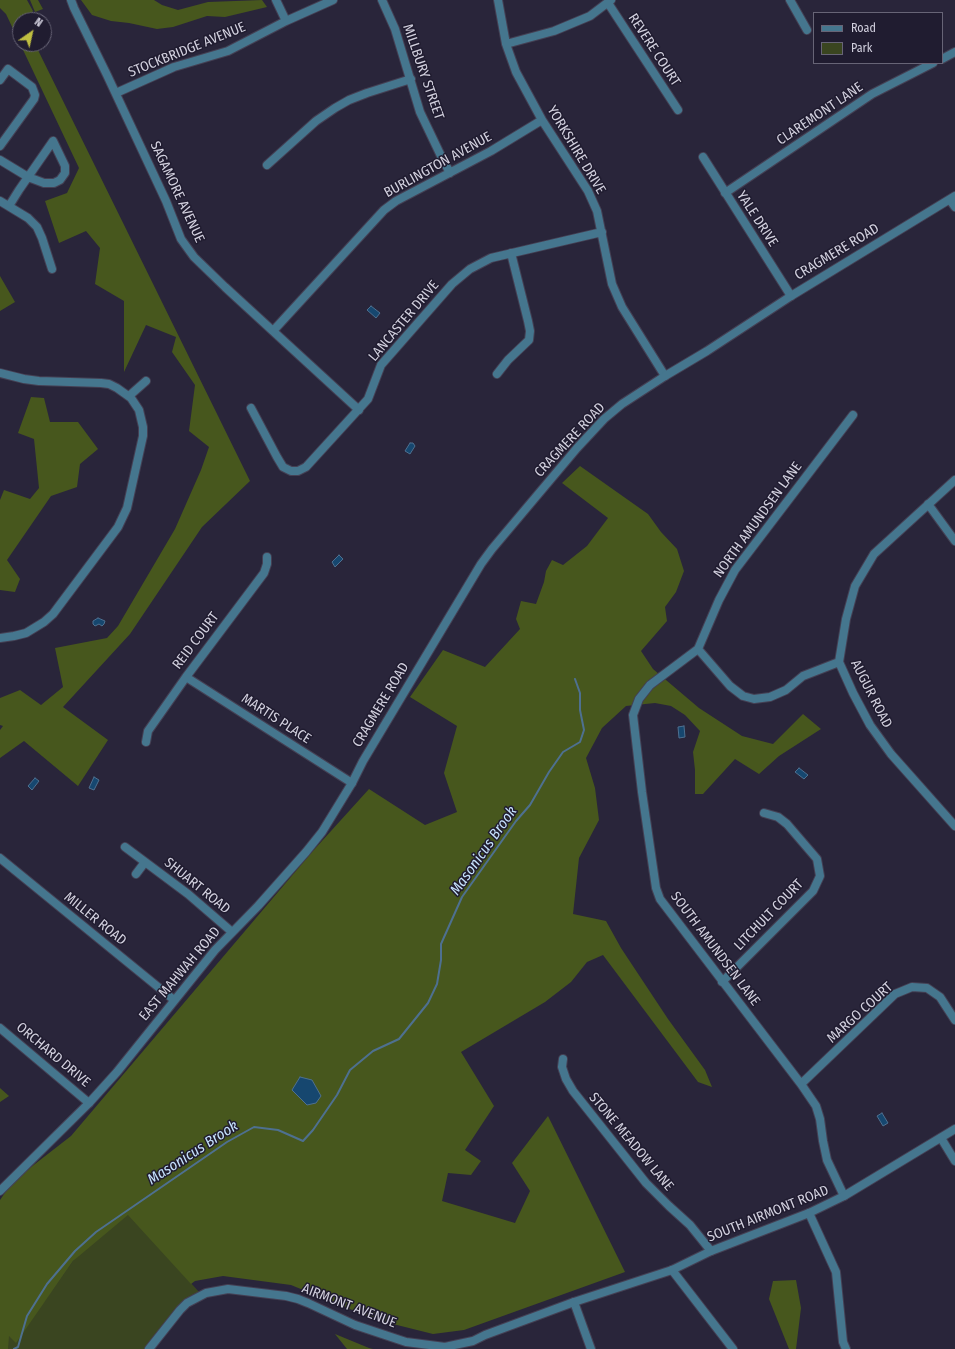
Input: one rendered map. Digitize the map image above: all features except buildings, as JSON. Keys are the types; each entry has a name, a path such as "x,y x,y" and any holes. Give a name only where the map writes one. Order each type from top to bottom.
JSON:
{"street":[{"name":"SAGAMORE AVENUE","path":"71,0 166,201 181,239 194,257 359,410"},
{"path":"276,0 286,21"},
{"name":"STOCKBRIDGE AVENUE","path":"116,93 174,67 228,51 286,21 333,0"},
{"name":"MILLBURY STREET","path":"382,0 395,29 420,112 450,173"},
{"name":"YORKSHIRE DRIVE","path":"498,0 506,44 516,72 542,120 588,191 597,211 612,284 620,301 665,376"},
{"path":"790,0 807,30"},
{"path":"506,44 554,31 590,16 610,2"},
{"name":"REVERE COURT","path":"610,2 678,110"},
{"path":"943,58 955,52"},
{"name":"CLAREMONT LANE","path":"725,193 872,94 931,64"},
{"path":"0,80 8,69 32,87 35,95 34,99 0,146"},
{"path":"267,165 316,121 335,108 367,92 410,79"},
{"name":"BURLINGTON AVENUE","path":"273,331 384,210 396,201 491,151 542,120"},
{"path":"0,160 28,177 44,183 54,184 60,180 65,173 65,166 53,141 28,177 9,206"},
{"name":"YALE DRIVE","path":"703,157 791,296"},
{"path":"952,198 955,207"},
{"name":"CRAGMERE ROAD","path":"362,761 492,548 577,448 604,420 622,404 665,376 713,347 791,296 952,198"},
{"path":"0,201 28,218 37,227 52,269"},
{"name":"LANCASTER DRIVE","path":"251,408 276,457 283,467 290,471 298,471 306,467 368,399 381,365 452,284 470,269 491,258 602,232"},
{"path":"497,374 508,360 529,340 530,331 511,253"},
{"path":"0,373 39,381 101,383 117,388 129,396 139,410 142,419 143,436 127,508 121,522 53,614 44,622 26,633 0,638"},
{"path":"129,396 146,381"},
{"name":"NORTH AMUNDSEN LANE","path":"698,649 719,600 735,570 852,415"},
{"name":"AUGUR ROAD","path":"955,480 874,554 855,586 846,619 839,662 870,725 887,748 955,826"},
{"path":"928,504 955,541"},
{"name":"REID COURT","path":"146,742 148,731 186,677 264,573 267,564 267,557"},
{"path":"698,649 730,686 743,696 754,699 770,697 786,690 803,676 839,662"},
{"name":"SOUTH AMUNDSEN LANE","path":"698,649 650,685 639,698 633,715 642,792 656,888 660,899 801,1084 816,1106 820,1119 822,1141 827,1160 844,1196"},
{"name":"MARTIS PLACE","path":"186,677 352,783"},
{"name":"EAST MAHWAH ROAD","path":"0,1191 89,1103 117,1072 215,950 258,906 306,852 322,832 352,783 362,761"},
{"name":"LITCHULT COURT","path":"722,982 813,891 820,876 817,860 787,824 778,817 764,813"},
{"name":"SHUART ROAD","path":"124,847 188,894 232,932"},
{"name":"MILLER ROAD","path":"0,858 174,1000"},
{"name":"SHUART ROAD","path":"136,874 145,862"},
{"name":"MARGO COURT","path":"801,1084 895,994 912,987 926,988 940,997 955,1020"},
{"name":"ORCHARD DRIVE","path":"0,1028 89,1103"},
{"name":"STONE MEADOW LANE","path":"564,1059 562,1067 566,1079 573,1091 646,1183 690,1225 711,1251"},
{"name":"SOUTH AIRMONT ROAD","path":"625,1285 672,1270 711,1251 809,1213 844,1196 955,1129"},
{"path":"941,1138 955,1161"},
{"path":"809,1213 836,1272 843,1342 846,1349"},
{"path":"672,1270 733,1349"},
{"name":"AIRMONT AVENUE","path":"149,1349 187,1303 201,1295 216,1290 228,1289 286,1296 308,1303 368,1330 406,1342 445,1347 473,1341 485,1335 574,1302 625,1285"},
{"path":"574,1302 591,1349"}],"green space":[{"path":"0,0 27,0 33,11 12,12 12,27 6,14 0,8"},
{"path":"30,0 38,0 43,9 35,12"},
{"path":"81,0 154,0 162,5 178,10 208,2 262,0 267,7 225,17 207,16 173,27 157,29 111,21 92,15"},
{"path":"24,52 39,52 250,481 202,527 130,634 63,707 108,740 78,786 24,741 0,758 0,730 3,726 0,725 0,698 20,690 41,705 63,687 55,648 107,638 118,626 175,529 201,470 209,447 189,431 195,385 172,352 176,337 146,325 124,372 124,301 95,284 100,248 86,231 59,243 45,201 67,193 79,168"},
{"path":"0,276 15,302 0,311"},
{"path":"31,397 44,398 50,422 78,422 98,449 80,464 77,487 51,496 7,560 20,579 15,592 0,590 0,500 4,490 30,499 39,488 34,439 18,433"},
{"path":"580,466 648,514 661,532 677,549 684,571 676,592 665,607 667,621 641,651 653,669 699,708 742,736 773,744 803,714 821,729 779,756 759,774 735,759 703,794 695,794 693,752 700,731 685,715 671,706 655,703 626,706 602,728 586,758 595,788 599,820 579,858 573,914 606,921 621,948 668,1019 705,1070 712,1087 698,1082 603,955 587,962 571,982 545,1002 461,1052 494,1106 465,1150 481,1161 471,1175 448,1173 442,1201 515,1223 530,1191 512,1163 548,1116 625,1272 464,1330 433,1334 377,1320 291,1285 223,1276 195,1281 191,1284 128,1215 73,1261 16,1343 9,1336 8,1349 0,1349 0,1200 13,1181 71,1136 312,852 369,789 425,825 457,812 444,773 457,726 410,697 443,650 485,667 520,629 516,619 521,601 536,604 544,582 546,571 552,560 563,565 587,546 608,518 562,483"},
{"path":"0,1088 9,1096 0,1102"},
{"path":"129,1214 199,1292 187,1299 145,1349 0,1349 0,1336 44,1302 76,1258 78,1253"},
{"path":"796,1280 801,1308 796,1349 789,1349 769,1299 773,1281"},
{"path":"335,1334 369,1348 373,1349 347,1349"}],"water":[{"path":"371,306 380,313 376,318 367,310"},
{"path":"410,443 413,443 415,446 410,454 405,451"},
{"path":"339,555 343,559 335,567 332,562"},
{"path":"98,618 105,621 102,626 99,624 95,626 93,624 93,621"},
{"path":"684,726 685,737 679,738 678,727"},
{"path":"799,768 808,775 804,779 795,772"},
{"path":"94,777 99,780 94,790 89,788"},
{"path":"35,778 39,781 32,790 28,786"},
{"path":"300,1077 312,1080 321,1096 316,1103 307,1105 292,1090"},
{"path":"882,1113 888,1123 883,1126 877,1116"}],"waterway":[{"name":"Masonicus Brook","path":"14,1349 18,1347 27,1316 47,1284 75,1251 96,1232 227,1142 254,1127 278,1130 303,1141 313,1130 337,1095 350,1070 373,1051 399,1039 428,1003 437,984 441,960 441,944 462,897 516,821 530,805 549,772 563,752 580,742 584,730 580,710 580,693 575,679"}]}
